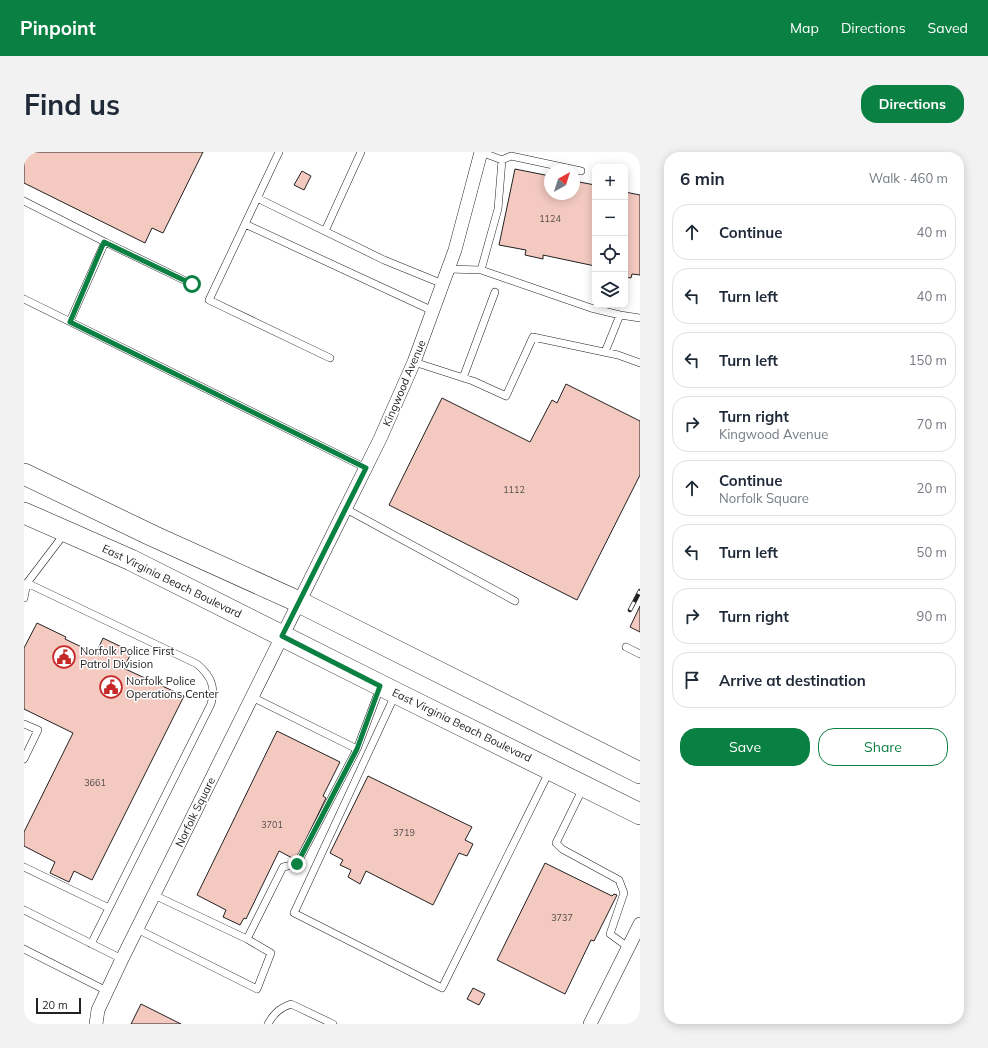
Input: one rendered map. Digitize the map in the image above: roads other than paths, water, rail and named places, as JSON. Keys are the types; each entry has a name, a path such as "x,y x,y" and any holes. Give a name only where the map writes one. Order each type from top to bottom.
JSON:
{"main road":[{"path":"24,474 153,536 299,602 640,773"},
{"name":"East Virginia Beach Boulevard","path":"24,513 131,560 640,814"}],"street":[{"name":"Kingwood Avenue","path":"299,602 380,439 414,362 455,250 481,152"},
{"name":"Norfolk Square","path":"96,1024 98,1010 107,991 299,602"},
{"path":"590,1024 628,947 639,929"}],"lane":[{"path":"279,152 208,300 330,358"},
{"path":"325,231 361,152"},
{"path":"481,152 502,160 512,156 581,171"},
{"path":"481,270 498,209 502,160"},
{"path":"257,198 384,260 443,284"},
{"path":"24,201 104,242 192,284"},
{"path":"244,224 433,311"},
{"path":"70,322 104,242"},
{"path":"448,269 481,270 591,308 640,318"},
{"path":"463,378 495,292"},
{"path":"24,299 366,468"},
{"path":"605,352 620,315"},
{"path":"414,362 463,378 506,396 533,337 618,355 640,362"},
{"path":"346,509 515,601"},
{"path":"24,598 26,583 66,532"},
{"path":"26,583 197,664 208,675 214,694 211,704 91,944"},
{"path":"626,647 640,654"},
{"path":"247,939 283,867 297,864 388,689"},
{"path":"388,689 294,912 442,988 550,769"},
{"path":"252,697 357,749"},
{"path":"24,724 38,730 24,759"},
{"path":"584,786 556,843 562,849 619,880 624,893 610,934 628,947"},
{"path":"24,867 109,908"},
{"path":"137,929 257,989 271,953 247,939 154,895"},
{"path":"24,910 122,960"},
{"path":"24,949 107,991"},
{"path":"268,1024 273,1015 281,1008 291,1004 333,1024"}],"railway":[{"path":"630,610 640,591"}],"place":[{"name":"Norfolk Police First Patrol Division","path":"64,657"},
{"name":"Norfolk Police Operations Center","path":"111,687"}]}
